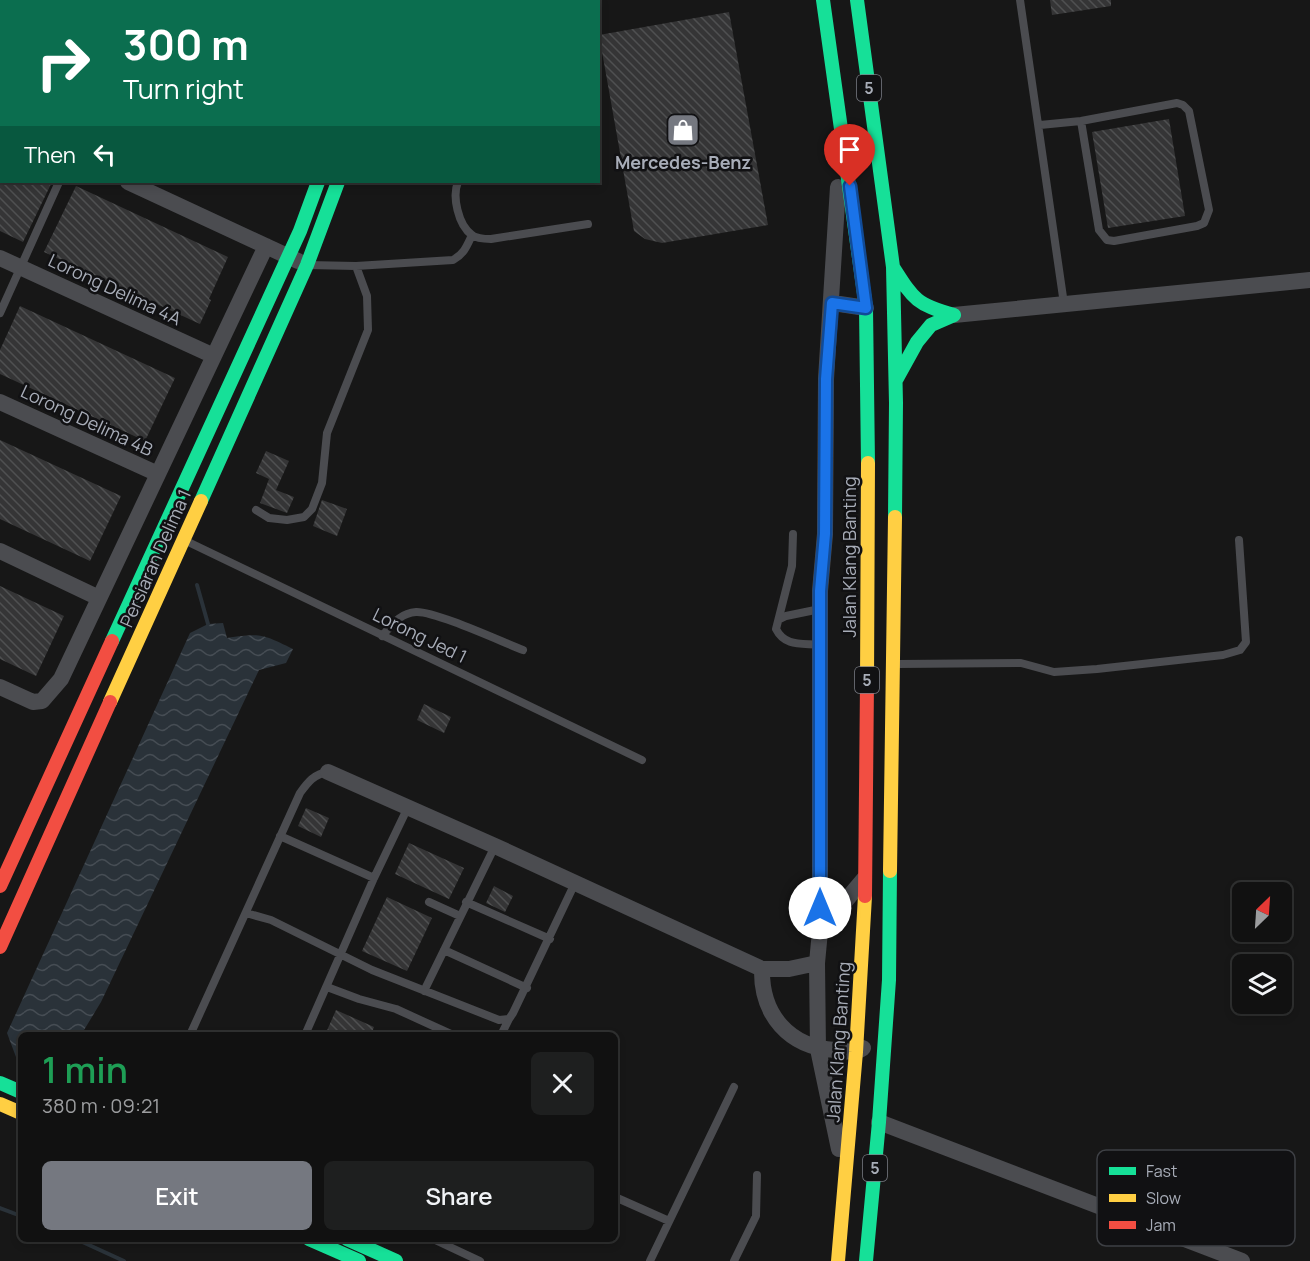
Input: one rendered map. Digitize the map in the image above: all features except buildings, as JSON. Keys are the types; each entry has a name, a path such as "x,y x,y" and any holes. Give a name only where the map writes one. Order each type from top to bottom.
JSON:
{"main road":[{"name":"Jalan Klang Banting","path":"823,0 866,308 866,876 856,1052 838,1261"},
{"name":"5","path":"857,0 893,267 896,381 889,980 866,1261"},
{"name":"Persiaran Delima 1","path":"0,947 73,756 318,183"},
{"name":"Persiaran Delima 1","path":"0,886 73,756 183,540 307,265 338,183"},
{"path":"893,267 911,296 929,308 954,315"},
{"path":"866,308 879,318 882,330 882,395"},
{"path":"896,381 917,342 931,325 954,315"},
{"path":"882,417 894,549"},
{"path":"0,1074 10,1088"},
{"path":"0,1104 18,1112"},
{"path":"316,1242 359,1261"},
{"path":"354,1242 396,1261"}],"street":[{"path":"841,131 826,379 825,534 820,609 820,931 817,963 818,1049 846,1182"},
{"path":"130,183 307,265"},
{"path":"0,687 33,702 42,701 61,679 266,246"},
{"name":"Lorong Delima 4A","path":"0,258 214,356"},
{"path":"954,315 1310,280"},
{"path":"832,303 866,308"},
{"name":"Lorong Delima 4B","path":"0,402 158,474"},
{"path":"0,551 99,598"},
{"path":"328,772 762,969 789,969 817,963"},
{"path":"820,931 866,876"},
{"path":"762,969 761,986 767,1007 778,1024 797,1039 818,1049 856,1052 873,1042 889,980"},
{"path":"879,1122 1097,1205"},
{"path":"1203,1246 1242,1261"}],"lane":[{"path":"1020,0 1040,125 1064,304"},
{"path":"1040,125 1081,121 1177,103 1187,108 1190,111 1209,210 1204,223 1114,241 1107,240 1099,230 1081,121"},
{"path":"0,314 59,183"},
{"path":"458,183 454,190 458,212 472,236"},
{"path":"472,236 491,239 588,224"},
{"path":"307,265 356,266 453,260 461,256 472,236"},
{"path":"255,510 269,518 287,520 304,517 312,509 322,483 327,433 368,330 367,296 356,266"},
{"path":"793,534 792,566 776,629 780,637 787,642 820,645"},
{"name":"Lorong Jed 1","path":"183,540 642,760"},
{"path":"892,664 1021,663 1054,672 1223,655 1240,650 1246,642 1239,540"},
{"path":"780,619 820,609"},
{"path":"382,636 398,618 416,612 440,618 523,651"},
{"path":"191,1032 300,793 311,778 328,772"},
{"path":"306,1032 408,807"},
{"path":"280,836 374,878"},
{"path":"424,991 495,846"},
{"path":"502,1032 527,988 575,883"},
{"path":"429,902 460,916"},
{"path":"466,902 550,939"},
{"path":"246,913 271,920 372,970 424,991 499,1020 509,1019"},
{"path":"444,950 527,988"},
{"path":"327,987 396,1009 446,1032"},
{"path":"650,1261 734,1087"},
{"path":"734,1261 756,1216 757,1175"},
{"path":"618,1198 669,1221"},
{"path":"439,1242 480,1261"}],"water":[{"path":"223,623 227,638 261,636 293,649 286,663 259,670 101,1002 83,1032 18,1032 18,1057 16,1057 7,1033 190,633 208,624"}],"waterway":[{"path":"197,585 208,624"},
{"path":"0,1208 18,1215"},
{"path":"83,1242 124,1261"}],"traffic: fast":[{"path":"823,0 866,308 868,463"},
{"path":"857,0 893,267 896,403 895,517"},
{"path":"112,641 300,231 318,183"},
{"path":"201,501 307,265 338,183"},
{"path":"893,267 917,299 931,308 954,315"},
{"path":"896,380 917,342 931,325 954,315"},
{"path":"866,1261 889,980 890,871"},
{"path":"0,1083 18,1091"},
{"path":"316,1242 359,1261"},
{"path":"354,1242 396,1261"}],"traffic: slow":[{"path":"867,683 868,463"},
{"path":"110,702 201,501"},
{"path":"890,871 895,517"},
{"path":"838,1261 856,1052 865,896"},
{"path":"0,1104 18,1112"}],"traffic: jam":[{"path":"328,0 340,0"},
{"path":"0,886 112,641"},
{"path":"865,896 867,683"},
{"path":"0,947 110,702"}],"place":[{"name":"Mercedes-Benz","path":"683,130"}],"route":[{"path":"820,908 820,591 825,534 826,379 832,303 866,308 850,186"}]}
